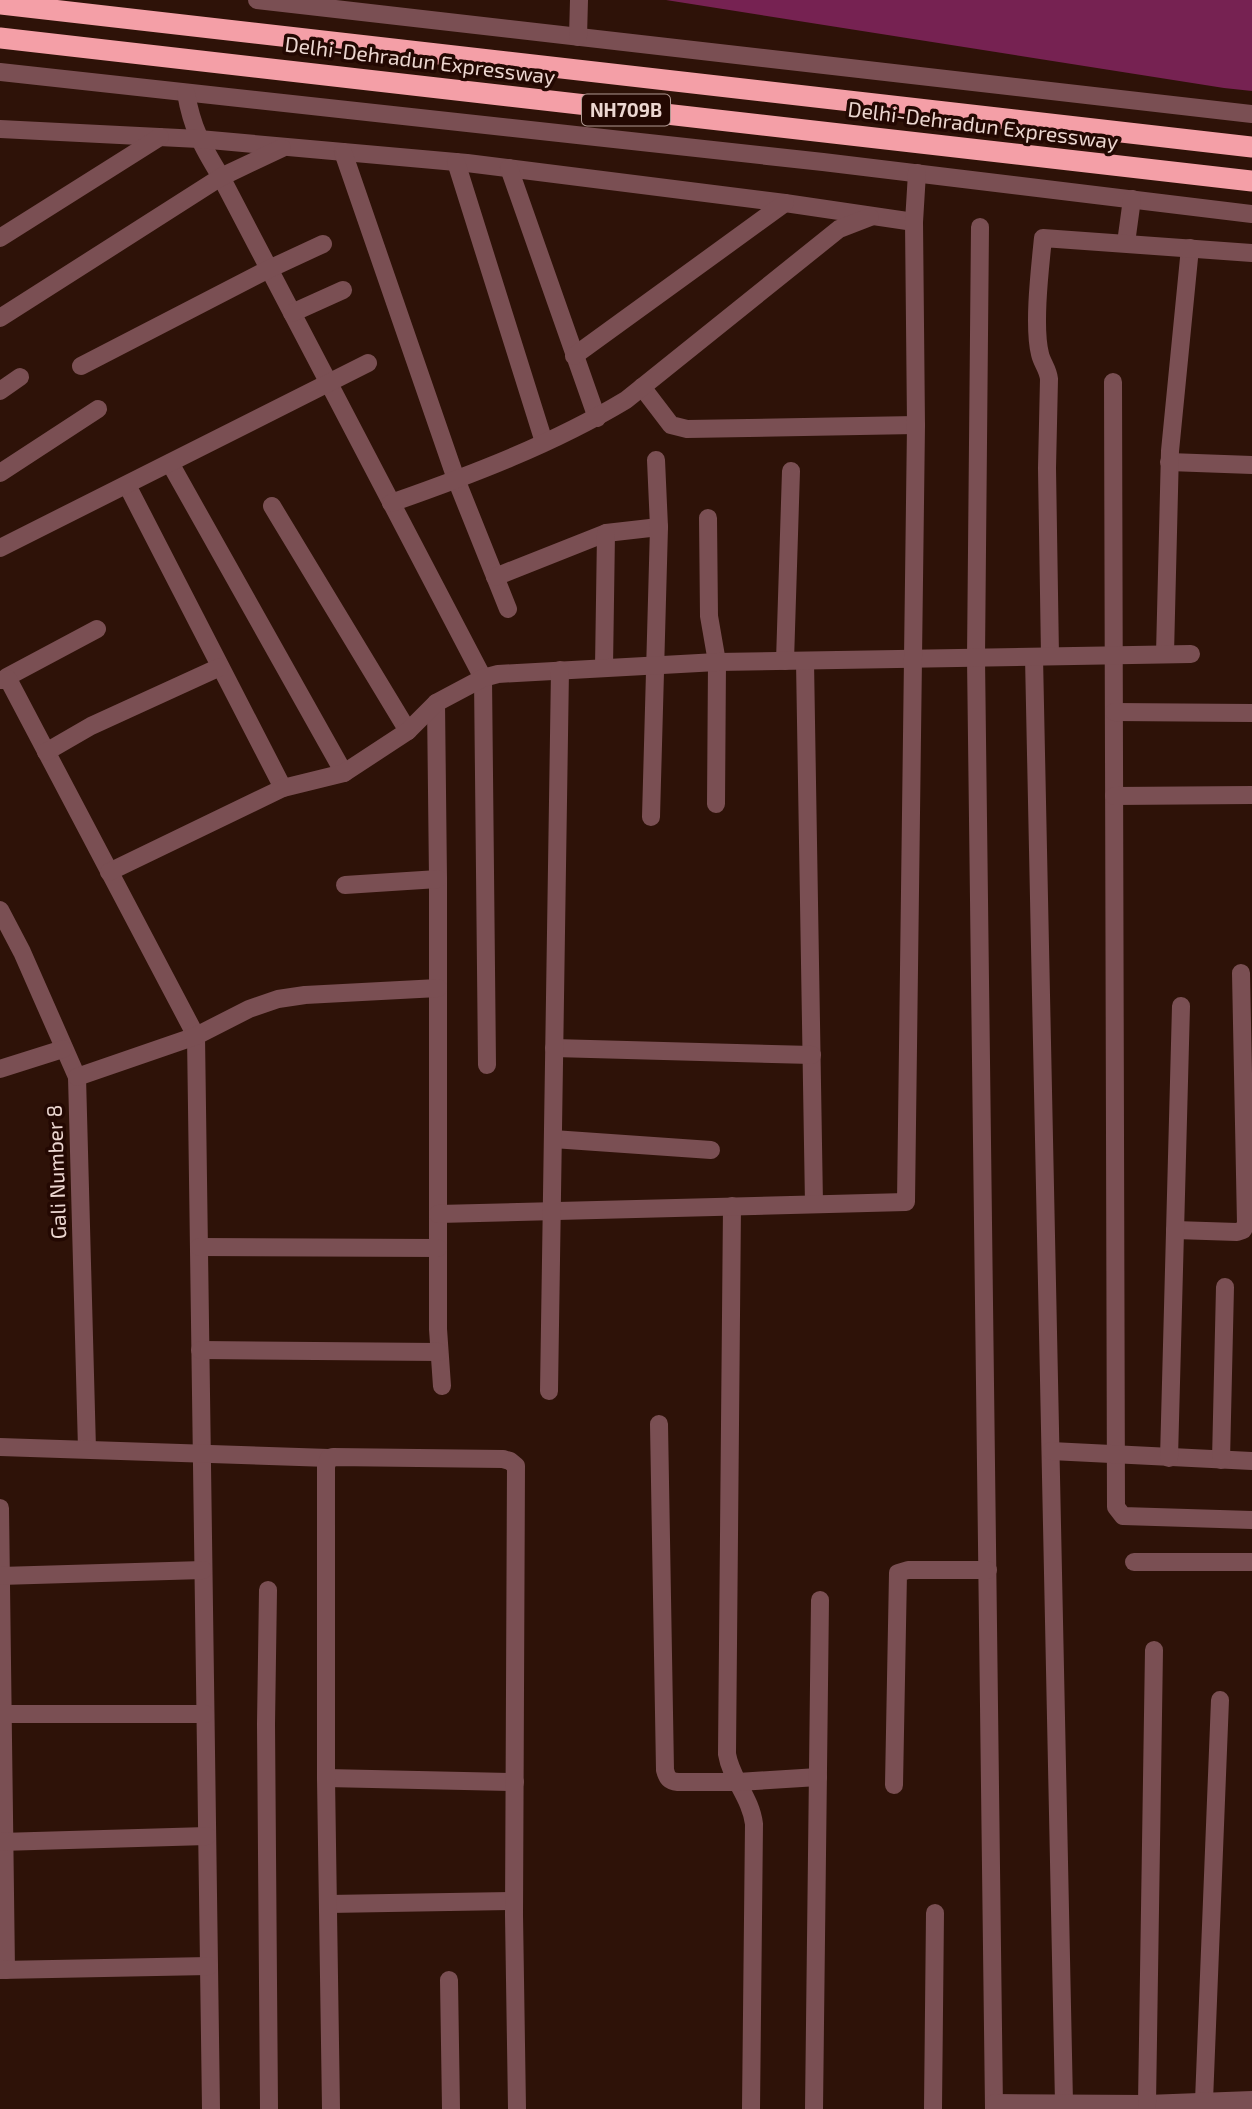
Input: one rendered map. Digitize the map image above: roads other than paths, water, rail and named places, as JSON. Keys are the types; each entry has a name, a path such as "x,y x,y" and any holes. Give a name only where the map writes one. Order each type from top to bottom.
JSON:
{"highway":[{"name":"Delhi-Dehradun Expressway","path":"0,4 1252,147"},
{"name":"Delhi-Dehradun Expressway","path":"0,38 1252,181"}],"street":[{"path":"257,0 1252,114"},
{"path":"578,37 579,0"},
{"path":"0,72 1131,207 1252,214"},
{"path":"186,93 197,136 221,177 482,678 486,1065"},
{"path":"0,129 160,137 197,136 509,168 785,203 870,217 914,218"},
{"path":"0,239 160,137"},
{"path":"0,318 221,177 285,147"},
{"path":"343,152 456,479 508,609"},
{"path":"456,162 544,442"},
{"path":"509,168 597,418"},
{"path":"438,1214 906,1202 916,425 914,218 917,182"},
{"path":"574,356 785,203"},
{"path":"1126,239 1131,207"},
{"path":"391,502 456,479 597,418 642,387 839,229 870,217"},
{"path":"980,227 976,658 994,2106 1252,2100"},
{"path":"1064,2104 1051,1451 1042,656 1049,379 1040,354 1043,238 1126,239 1252,253"},
{"path":"81,366 323,244"},
{"path":"1165,654 1170,462 1190,248"},
{"path":"292,313 342,290"},
{"path":"0,548 368,363"},
{"path":"0,391 20,377"},
{"path":"1113,382 1116,1507 1123,1516 1252,1520"},
{"path":"642,387 671,425 687,429 916,425"},
{"path":"0,473 98,409"},
{"path":"651,817 659,527 656,460"},
{"path":"1170,462 1252,465"},
{"path":"170,463 344,774"},
{"path":"785,661 791,471"},
{"path":"127,485 283,788"},
{"path":"272,506 408,731"},
{"path":"708,518 709,616 717,662 716,804"},
{"path":"495,578 606,533 659,527"},
{"path":"604,667 606,533"},
{"path":"97,629 3,678 46,752 196,1036 211,2109"},
{"path":"109,872 283,788 344,774 408,731 436,703 482,678 514,672 717,662 1191,654"},
{"path":"804,661 814,1204"},
{"path":"46,752 91,726 220,667"},
{"path":"549,1391 560,670"},
{"path":"436,703 438,1248 442,1386"},
{"path":"1114,712 1252,713"},
{"path":"1114,796 1252,795"},
{"path":"345,885 438,880"},
{"name":"Gali Number 8","path":"0,910 22,952 77,1077 87,1449"},
{"path":"1175,1230 1237,1232 1243,1230 1246,1224 1247,1026 1241,972"},
{"path":"77,1077 196,1036 249,1009 278,999 305,995 438,988"},
{"path":"1169,1458 1181,1006"},
{"path":"554,1048 812,1055"},
{"path":"0,1069 63,1049"},
{"path":"553,1139 711,1150"},
{"path":"732,1206 727,1754 750,1806 754,1824 751,2109"},
{"path":"199,1247 438,1248"},
{"path":"1221,1460 1224,1287"},
{"path":"200,1350 439,1352"},
{"path":"659,1424 667,1777 671,1782 738,1782 818,1777"},
{"path":"0,1447 330,1458 503,1459 516,1466 514,1900 517,2109"},
{"path":"1051,1451 1252,1461"},
{"path":"330,1458 326,1479 326,1778 331,2109"},
{"path":"0,1508 3,1970 209,1966"},
{"path":"1134,1562 1252,1562"},
{"path":"0,1576 203,1570"},
{"path":"894,1785 898,1573 908,1570 988,1570"},
{"path":"268,1590 266,1737 269,2109"},
{"path":"814,2109 820,1600"},
{"path":"1147,2104 1154,1650"},
{"path":"1204,2101 1220,1699"},
{"path":"1,1714 205,1714"},
{"path":"326,1778 514,1782"},
{"path":"2,1842 207,1836"},
{"path":"328,1904 514,1900"},
{"path":"933,2109 935,1913"},
{"path":"450,1980 451,2109"}]}
